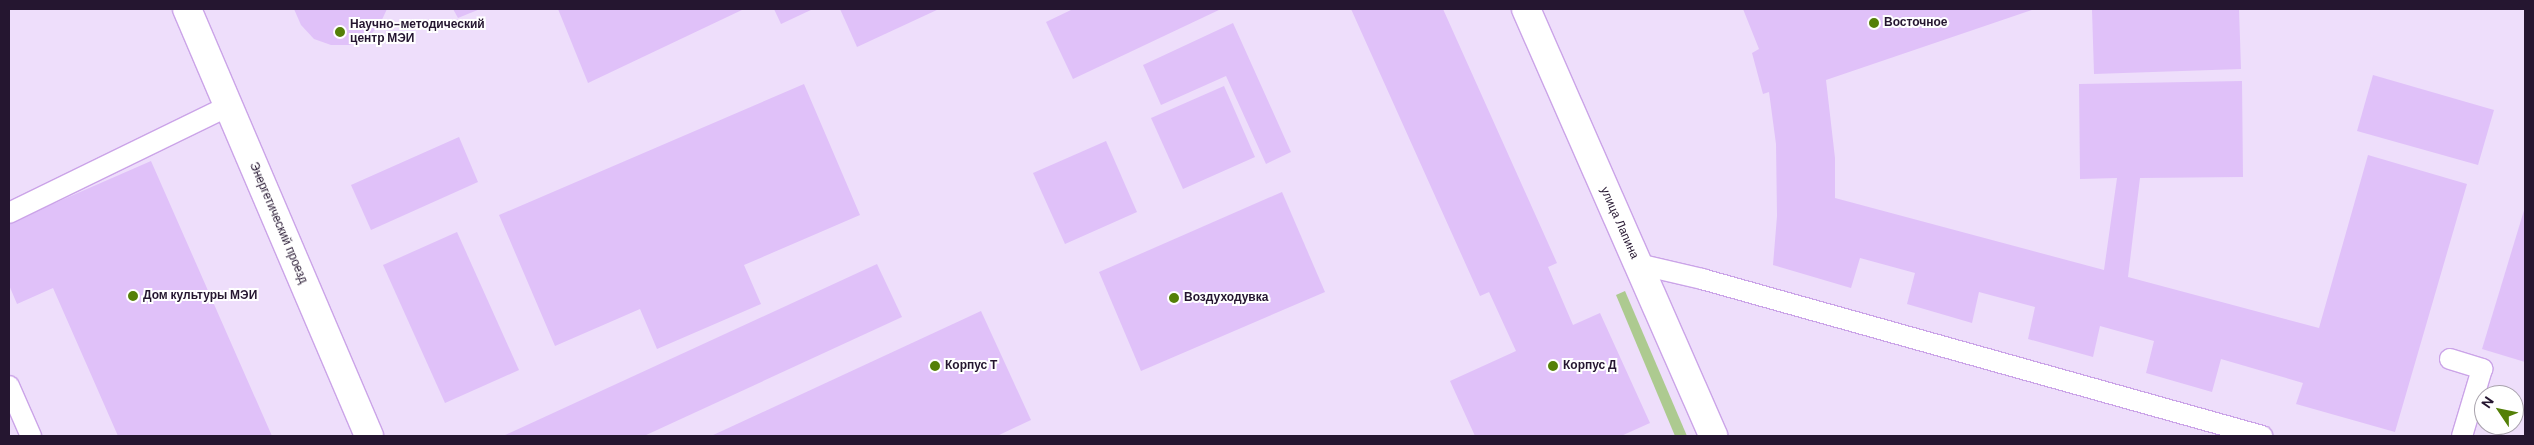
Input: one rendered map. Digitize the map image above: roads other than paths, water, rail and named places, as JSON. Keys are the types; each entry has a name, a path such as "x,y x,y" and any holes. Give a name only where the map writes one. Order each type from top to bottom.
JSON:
{"street":[{"name":"Энергетический проезд","path":"187,9 369,436"},
{"name":"улица Лапина","path":"1526,9 1713,436"}],"lane":[{"path":"9,214 228,106"},
{"path":"1638,264 1702,279 2262,436"},
{"path":"2450,359 2482,369 2462,436"},
{"path":"9,386 31,436"}],"place":[{"name":"Восточное","path":"1874,23"},
{"name":"Научно-методический центр МЭИ","path":"340,32"},
{"name":"Дом культуры МЭИ","path":"133,296"},
{"name":"Воздуходувка","path":"1174,298"},
{"name":"Корпус Т","path":"935,366"},
{"name":"Корпус Д","path":"1553,366"}]}
